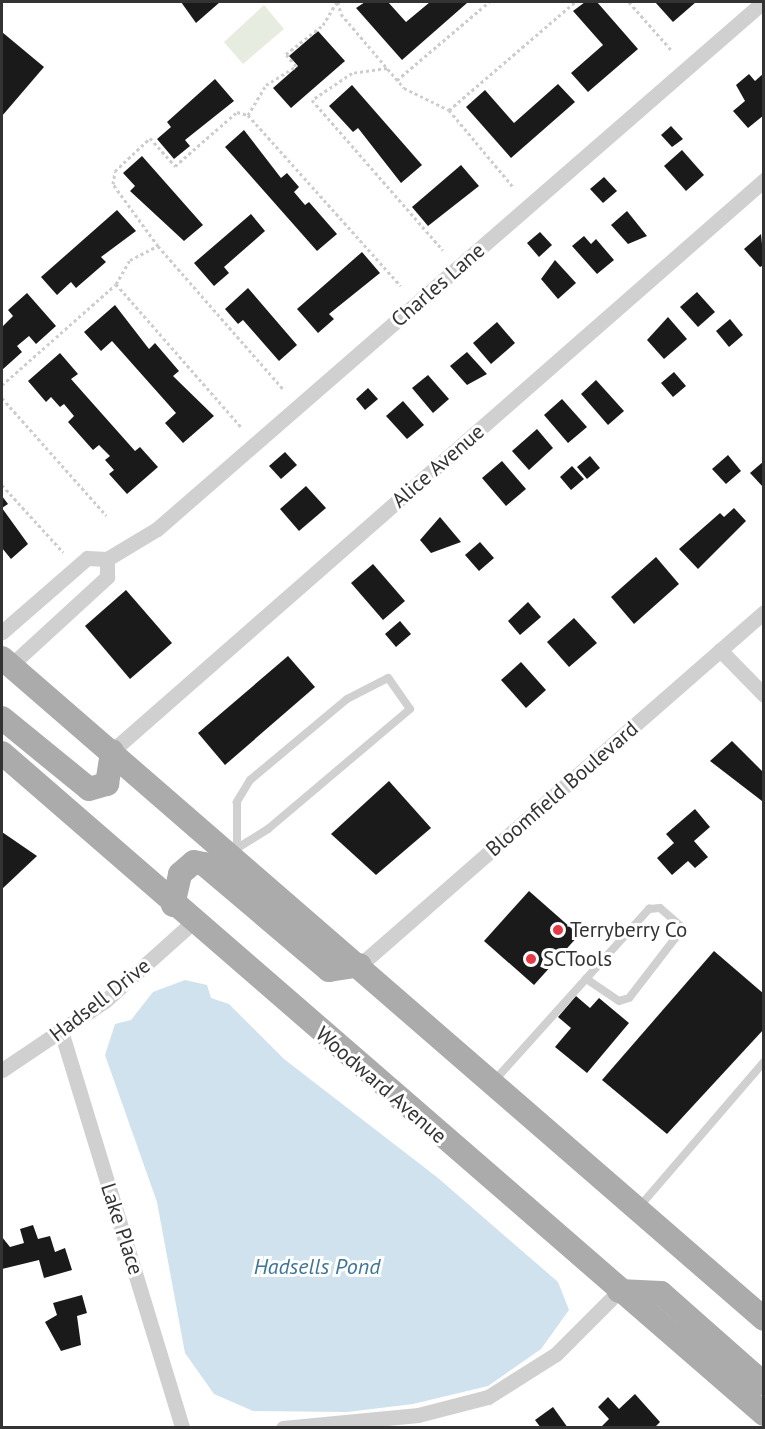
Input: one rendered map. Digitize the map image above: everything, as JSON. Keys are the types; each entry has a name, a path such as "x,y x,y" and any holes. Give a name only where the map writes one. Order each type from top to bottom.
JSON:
{"main road":[{"path":"6,662 233,849 360,965 764,1319"},
{"path":"2,718 89,789 106,784 112,751"},
{"name":"Woodward Avenue","path":"2,753 193,922 764,1414"},
{"path":"173,904 186,866 204,864 329,970 360,965"},
{"path":"619,1291 661,1293 764,1384"}],"street":[{"name":"Charles Lane","path":"2,633 87,558 107,559 157,530 763,2"},
{"name":"Alice Avenue","path":"112,751 764,180"},
{"path":"6,662 107,577 107,559"},
{"name":"Bloomfield Boulevard","path":"360,965 764,612"},
{"path":"720,650 764,695"},
{"name":"Hadsell Drive","path":"2,1070 123,987 193,922"},
{"name":"Lake Place","path":"61,1031 182,1428"},
{"path":"283,1428 428,1413 488,1397 556,1354 619,1291"}],"lane":[{"path":"213,872 233,849 268,829 410,709 388,678 346,699 250,780 237,802 233,849"},
{"path":"493,1082 649,909 660,908 682,928 629,998 619,1001 586,979"},
{"path":"637,1209 764,1062"}],"path":[{"path":"338,2 341,14 397,80 449,110 514,188"},
{"path":"248,115 266,85 296,66 286,54 323,24 338,2"},
{"path":"397,80 489,2"},
{"path":"449,110 575,2"},
{"path":"629,2 672,51"},
{"path":"387,68 352,73 312,100 443,250"},
{"path":"283,389 158,246 113,184 115,171 150,138 175,166 237,111 248,115 401,286"},
{"path":"2,385 116,284 130,260 158,246"},
{"path":"116,284 242,427"},
{"path":"2,398 106,515"},
{"path":"2,485 63,552"}],"shaded area":[{"path":"264,5 284,29 243,64 224,42"}],"water":[{"name":"Hadsells Pond","path":"185,980 207,985 211,998 229,1004 284,1059 438,1178 558,1282 569,1310 541,1349 488,1386 413,1404 347,1412 253,1411 214,1394 185,1353 157,1202 105,1055 115,1024 131,1020 153,992"}],"building":[{"path":"181,2 220,2 196,23"},
{"path":"365,2 388,2 406,22 430,2 467,3 402,60 356,8"},
{"path":"585,2 597,2 638,49 588,92 571,73 603,45 573,11"},
{"path":"655,2 696,2 673,22"},
{"path":"318,31 345,61 291,108 273,88 298,66 289,56"},
{"path":"2,32 44,67 2,116"},
{"path":"764,73 764,115 748,128 733,111 745,101 736,85 749,74 755,81"},
{"path":"215,79 234,101 185,140 190,146 174,159 157,139 171,127 167,122"},
{"path":"558,84 575,102 511,158 466,107 485,90 514,123"},
{"path":"352,85 422,165 401,183 358,128 353,132 329,106"},
{"path":"671,126 683,139 672,147 661,135"},
{"path":"244,130 281,178 287,173 299,187 294,192 305,205 309,202 337,234 317,251 225,147"},
{"path":"682,150 704,175 686,191 664,166"},
{"path":"142,156 203,225 184,241 130,191 135,186 123,173"},
{"path":"461,165 479,186 428,226 412,207"},
{"path":"604,177 617,191 603,203 590,189"},
{"path":"117,210 136,231 101,257 106,262 76,288 71,282 57,295 41,277"},
{"path":"627,211 647,236 628,244 611,225"},
{"path":"251,214 265,231 224,267 229,273 214,286 194,263"},
{"path":"540,232 552,245 539,257 527,243"},
{"path":"761,234 764,265 760,267 744,249"},
{"path":"584,236 591,244 596,239 614,260 597,274 572,246"},
{"path":"362,252 380,273 329,314 334,319 318,333 297,309"},
{"path":"555,260 576,283 558,299 541,279"},
{"path":"248,288 297,345 279,361 243,320 238,324 225,309"},
{"path":"697,292 715,312 698,327 680,307"},
{"path":"27,293 56,326 36,344 29,336 17,346 22,352 2,370 2,327 13,316 8,310"},
{"path":"115,305 149,349 155,343 179,371 173,376 214,416 183,443 165,423 176,413 112,341 101,351 84,332"},
{"path":"668,317 687,339 664,359 647,340"},
{"path":"730,319 743,335 729,347 716,331"},
{"path":"497,322 515,343 491,364 473,343"},
{"path":"467,352 487,374 467,385 450,366"},
{"path":"60,353 78,374 71,379 135,451 140,447 158,467 127,494 109,474 114,470 105,460 110,456 99,445 93,450 68,422 74,416 64,404 60,407 51,397 46,402 28,381"},
{"path":"674,372 686,386 673,397 661,383"},
{"path":"428,375 449,399 433,413 412,388"},
{"path":"596,380 624,411 608,425 581,394"},
{"path":"368,388 378,399 365,410 356,399"},
{"path":"562,399 587,427 568,443 544,415"},
{"path":"403,401 424,425 407,439 386,416"},
{"path":"537,429 553,448 529,470 512,451"},
{"path":"285,452 297,465 281,479 269,466"},
{"path":"728,455 741,471 726,484 712,469"},
{"path":"590,456 600,468 587,479 577,467"},
{"path":"502,461 526,489 506,506 482,478"},
{"path":"764,461 764,488 750,473"},
{"path":"572,466 584,479 571,490 560,477"},
{"path":"306,486 326,508 299,531 280,509"},
{"path":"2,496 8,504 2,508"},
{"path":"2,508 28,544 11,559 2,548"},
{"path":"734,508 746,521 698,569 679,549 720,513 724,517"},
{"path":"440,517 461,542 431,553 420,540"},
{"path":"480,542 494,558 479,571 465,555"},
{"path":"656,557 679,584 634,624 611,597"},
{"path":"373,564 405,601 383,620 351,583"},
{"path":"126,590 172,643 130,679 85,626"},
{"path":"528,602 541,617 520,635 508,621"},
{"path":"574,618 597,643 569,667 547,642"},
{"path":"400,621 411,634 396,647 385,634"},
{"path":"288,656 315,687 225,765 198,733"},
{"path":"521,662 546,690 526,708 501,680"},
{"path":"732,741 764,773 762,801 710,761"},
{"path":"389,781 431,828 376,875 331,834"},
{"path":"695,809 710,827 694,841 708,857 695,868 688,861 672,875 657,858 674,843 666,834"},
{"path":"2,832 37,856 2,889"},
{"path":"529,891 579,935 534,985 484,941"},
{"path":"714,951 764,994 764,1029 667,1134 602,1080"},
{"path":"576,996 590,1008 599,998 629,1023 587,1073 555,1047 571,1028 558,1017"},
{"path":"33,1225 38,1239 50,1236 55,1252 65,1248 72,1270 44,1278 39,1260 2,1269 2,1237 10,1247 24,1243 20,1229"},
{"path":"82,1295 87,1313 77,1316 81,1345 61,1351 45,1322 57,1315 53,1303"},
{"path":"635,1394 660,1422 654,1428 600,1428 609,1419 598,1407 608,1397 619,1409"},
{"path":"553,1407 568,1428 541,1428 535,1420"}],"place":[{"name":"Terryberry Co","path":"558,930"},
{"name":"SCTools","path":"531,959"}]}
